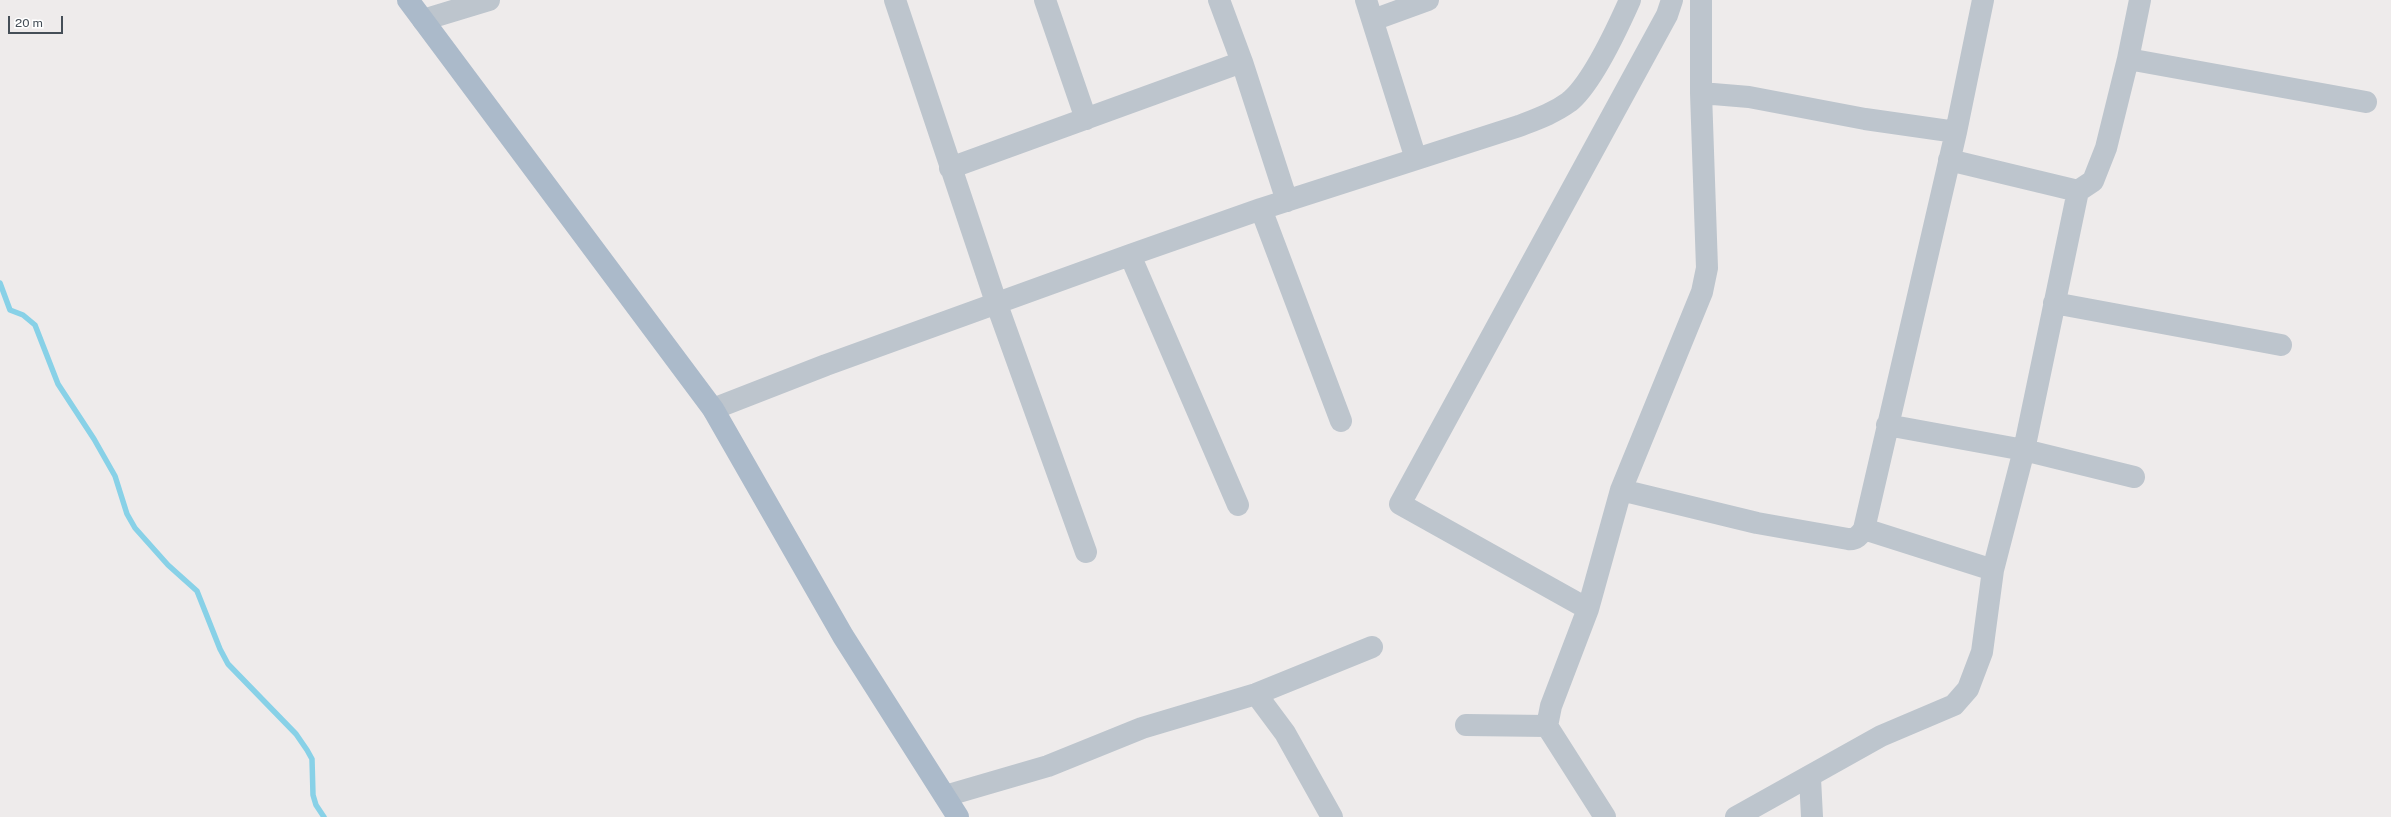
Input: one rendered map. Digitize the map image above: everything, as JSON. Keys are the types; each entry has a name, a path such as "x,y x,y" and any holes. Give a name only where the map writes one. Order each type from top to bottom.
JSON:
{"main road":[{"path":"408,0 713,409 843,636 958,817"}],"street":[{"path":"423,20 489,0"},
{"path":"894,0 996,302 1086,552"},
{"path":"1045,0 1086,119"},
{"path":"1219,0 1242,62 1287,201"},
{"path":"1416,159 1370,10 1428,0"},
{"path":"713,409 996,302 1261,209 1520,126 1552,113 1570,101 1586,83 1630,0"},
{"path":"1588,609 1400,504 1667,15 1672,0"},
{"path":"1605,817 1547,726 1551,706 1588,609 1621,490 1702,292 1708,268 1700,93 1701,0"},
{"path":"1621,490 1757,523 1848,540 1857,537 1864,529 1956,132 1983,0"},
{"path":"1736,817 1810,778 1845,755 1881,736 1954,705 1968,689 1982,652 1993,570 2024,450 2078,191 2093,181 2106,148 2128,60 2140,0"},
{"path":"2128,60 2366,102"},
{"path":"950,168 1242,62"},
{"path":"1700,93 1749,97 1865,119 1956,132"},
{"path":"1949,160 2078,191"},
{"path":"1261,209 1341,421"},
{"path":"1130,255 1238,505"},
{"path":"2054,303 2281,345"},
{"path":"1887,425 2024,450 2134,477"},
{"path":"1864,529 1993,570"},
{"path":"945,796 1048,766 1142,728 1256,694 1372,647"},
{"path":"1256,694 1285,733 1332,817"},
{"path":"1466,725 1547,726"},
{"path":"1810,778 1812,817"}],"waterway":[{"path":"0,283 10,310 23,315 35,325 58,384 94,439 115,476 127,514 135,528 168,565 197,591 220,649 228,664 296,734 307,750 312,759 313,795 316,805 324,817"}]}
